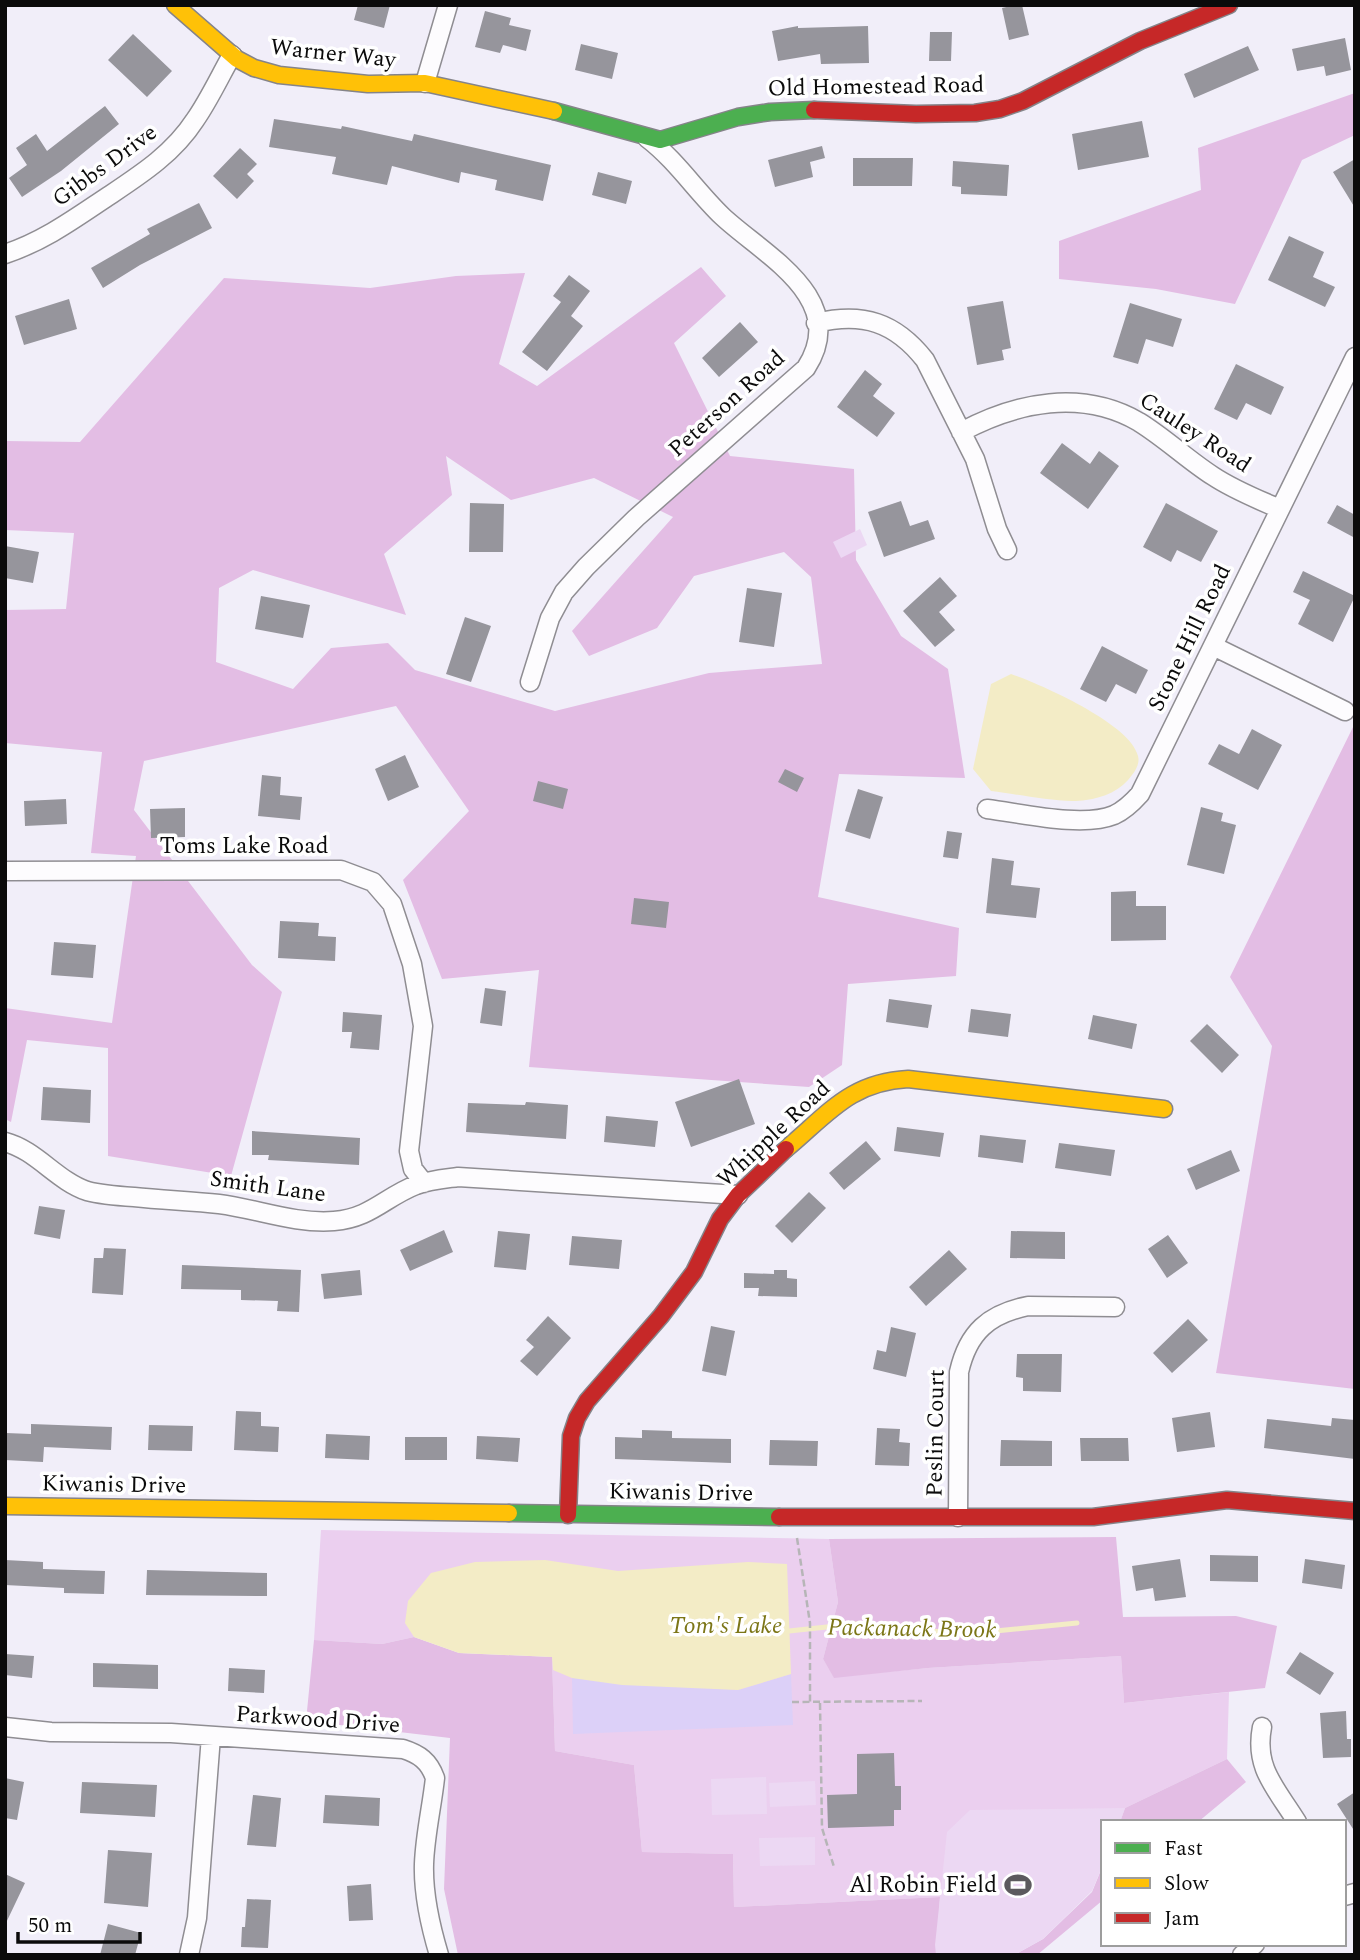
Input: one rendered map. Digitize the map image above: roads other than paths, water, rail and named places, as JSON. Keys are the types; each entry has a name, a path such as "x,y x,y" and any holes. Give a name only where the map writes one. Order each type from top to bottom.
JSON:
{"street":[{"name":"Warner Way","path":"175,5 232,55 254,68 279,75 368,85 425,83"},
{"path":"425,83 448,5"},
{"name":"Old Homestead Road","path":"425,83 585,118 630,130 647,138 672,138 738,117 770,112 826,110 916,114 975,113 1000,109 1023,101 1140,41 1229,5"},
{"name":"Gibbs Drive","path":"5,254 52,234 153,165 176,144 195,120 232,55"},
{"name":"Peterson Road","path":"530,682 550,618 564,592 636,518 806,368 816,346 816,323 809,299 798,281 784,265 722,216 661,149 647,138"},
{"path":"816,323 851,317 885,326 901,335 925,360 975,459 997,529 1007,550"},
{"name":"Stone Hill Road","path":"986,809 1078,821 1097,820 1115,815 1129,806 1140,794 1355,357"},
{"name":"Cauley Road","path":"961,432 998,414 1039,404 1085,402 1107,408 1142,424 1222,482 1280,509"},
{"path":"1213,646 1345,711"},
{"name":"Toms Lake Road","path":"5,871 341,870 373,882 393,904 397,913 419,995 423,1026 409,1152 413,1169 424,1183"},
{"name":"Whipple Road","path":"568,1515 571,1437 577,1418 587,1401 661,1316 694,1272 720,1219 738,1195 761,1171 852,1093 868,1084 908,1079 1164,1109"},
{"name":"Smith Lane","path":"5,1142 22,1149 69,1183 85,1190 101,1194 222,1205 289,1220 338,1221 360,1216 424,1183 458,1177 738,1195"},
{"name":"Peslin Court","path":"958,1517 959,1372 963,1354 971,1339 990,1320 1015,1308 1115,1307"},
{"name":"Kiwanis Drive","path":"5,1506 568,1515 1093,1517 1227,1500 1355,1511"},
{"name":"Parkwood Drive","path":"5,1727 51,1732 211,1736 403,1749 414,1752 424,1759 435,1777 424,1864 425,1895 439,1955"},
{"path":"1262,1727 1258,1746 1262,1764 1296,1820"},
{"path":"189,1955 197,1918 211,1736"}],"water":[{"path":"1011,674 1083,707 1119,731 1132,744 1138,756 1136,769 1128,780 1105,795 1076,801 991,791 973,769 991,684"},
{"name":"Tom's Lake","path":"545,1560 618,1571 748,1562 787,1564 791,1674 738,1690 622,1685 572,1678 553,1670 552,1657 459,1653 414,1637 405,1623 408,1601 431,1573 475,1562"}],"waterway":[{"name":"Packanack Brook","path":"789,1631 855,1624 965,1634 1077,1623"}],"place":[{"name":"Al Robin Field","path":"1018,1885"}]}
